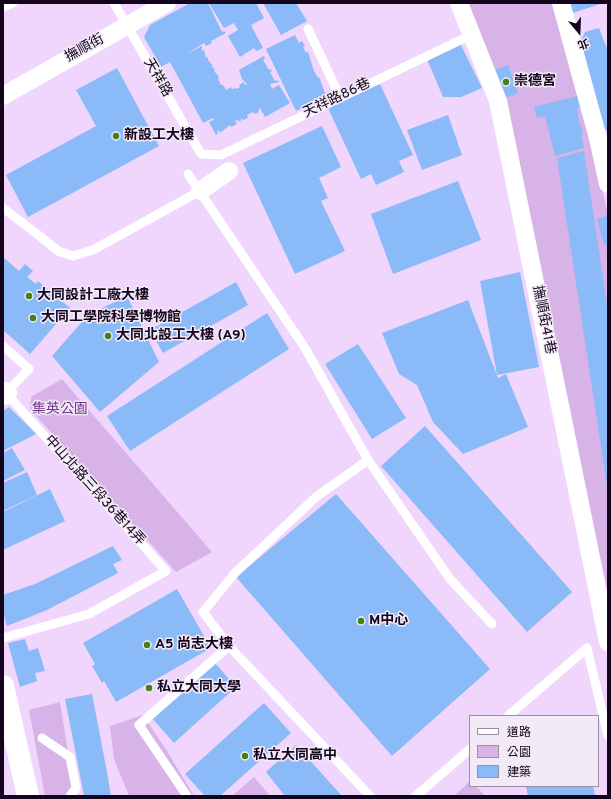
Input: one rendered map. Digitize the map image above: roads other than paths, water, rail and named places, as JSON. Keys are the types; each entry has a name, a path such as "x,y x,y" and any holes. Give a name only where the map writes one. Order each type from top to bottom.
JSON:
{"main road":[{"path":"3,686 28,796"}],"street":[{"name":"撫順街","path":"3,96 167,3"},
{"name":"撫順街41巷","path":"459,3 498,101 608,642"},
{"path":"561,3 603,137 608,184"},
{"path":"200,191 229,171"}],"lane":[{"path":"3,7 13,3"},
{"name":"天祥路","path":"114,3 201,154"},
{"path":"308,30 340,97"},
{"name":"天祥路86巷","path":"201,154 221,155 471,35"},
{"path":"188,174 218,222 305,348 368,460 450,579 492,624"},
{"path":"3,208 41,236 58,252 73,256 93,250 200,191"},
{"path":"3,346 29,369 5,394"},
{"name":"中山北路三段36巷14弄","path":"3,638 89,614 166,571 5,394"},
{"path":"368,460 316,497 235,573 203,612 229,646 370,796"},
{"path":"187,796 139,725 229,646"},
{"path":"509,715 587,648 608,736"},
{"path":"42,738 70,757 76,788 70,796"},
{"path":"416,796 469,750"}],"place":[{"name":"崇德宮","path":"506,82"},
{"name":"新設工大樓","path":"116,136"},
{"name":"大同設計工廠大樓","path":"29,296"},
{"name":"大同工學院科學博物館","path":"33,318"},
{"name":"大同北設工大樓 (A9)","path":"108,336"},
{"name":"M中心","path":"361,621"},
{"name":"A5 尚志大樓","path":"147,645"},
{"name":"私立大同大學","path":"149,688"},
{"name":"私立大同高中","path":"245,756"}],"park label":[{"name":"集英公園","path":"60,410"}]}
